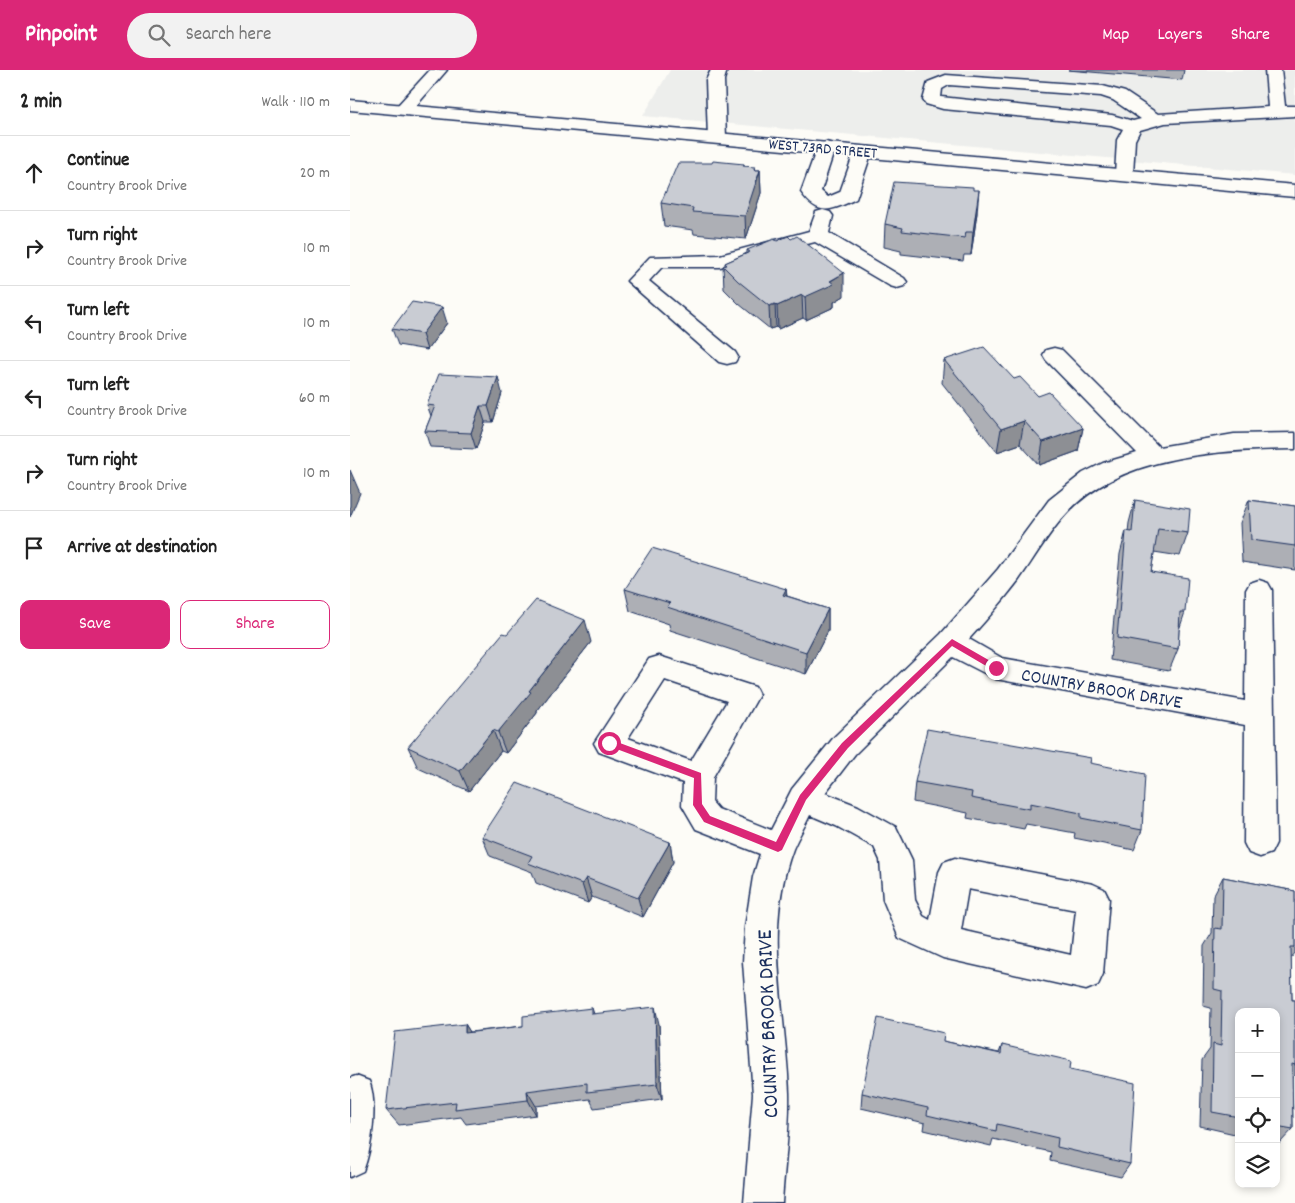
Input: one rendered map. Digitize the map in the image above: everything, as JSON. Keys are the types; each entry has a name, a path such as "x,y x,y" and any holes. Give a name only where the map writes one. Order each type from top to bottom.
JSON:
{"street":[{"path":"403,110 439,70"},
{"path":"717,138 715,80 719,70"},
{"path":"1155,120 1119,96 1103,92 946,80 934,86 932,100 943,104 1112,120 1134,126 1165,118 1286,111 1273,70"},
{"name":"WEST 73RD STREET","path":"350,105 1295,191"},
{"path":"1124,175 1126,140 1134,126"},
{"path":"826,148 811,192 826,205"},
{"path":"826,205 849,195 863,151"},
{"path":"818,234 826,205"},
{"path":"727,357 637,281 657,261 720,261 818,234 897,282"},
{"path":"1054,355 1155,456"},
{"name":"COUNTRY BROOK DRIVE","path":"763,1203 771,1094 760,962 761,927 769,877 778,847 803,798 845,745 952,642 1007,576 1058,506 1099,476 1112,469 1155,456 1234,442 1295,441"},
{"path":"1260,590 1260,842"},
{"name":"COUNTRY BROOK DRIVE","path":"952,642 996,668 1260,716"},
{"path":"698,776 609,743 659,667 745,694 698,776 698,805 707,819 778,847"},
{"path":"803,798 847,816 885,837 896,860 899,900 910,927 943,942 1086,974 1093,899 955,872 943,942"},
{"path":"350,1158 356,1094"}],"shaded area":[{"path":"670,70 1295,70 1295,175 643,116"}],"building":[{"path":"713,161 744,164 743,166 755,167 754,170 760,170 745,216 692,212 693,208 661,203 678,163 712,163"},
{"path":"894,182 973,187 973,190 979,190 973,232 966,232 965,238 902,231 903,228 885,224"},
{"path":"788,236 791,239 797,236 844,273 830,281 834,284 805,297 802,295 777,306 775,304 769,306 723,266 727,265 725,263 750,252 747,250 774,239 777,241"},
{"path":"412,302 442,307 422,334 392,329"},
{"path":"984,347 1014,379 1020,377 1038,396 1049,392 1083,428 1043,442 1024,421 1001,429 944,360"},
{"path":"439,374 498,377 488,406 480,406 471,433 425,431 435,406 427,405"},
{"path":"1135,500 1190,509 1188,533 1158,529 1151,572 1188,578 1185,612 1180,612 1178,649 1117,638 1126,531 1132,532"},
{"path":"1249,500 1295,506 1295,546 1251,540"},
{"path":"652,548 786,589 783,595 828,609 806,652 667,607 670,603 625,589"},
{"path":"536,600 585,620 529,691 531,692 498,732 493,730 460,771 408,747 503,633 507,634"},
{"path":"927,729 1091,758 1090,763 1145,774 1142,830 1081,818 1081,813 1030,803 1030,809 971,798 972,792 915,782"},
{"path":"517,783 670,842 638,898 586,878 582,884 528,863 532,856 482,837"},
{"path":"1223,877 1295,891 1295,947 1291,947 1292,1000 1295,1000 1295,1065 1292,1064 1293,1129 1280,1127 1280,1008 1235,1008 1235,1116 1212,1112 1213,1044 1221,1046 1222,991 1214,989 1215,928 1222,929"},
{"path":"655,1007 657,1084 587,1092 587,1083 527,1091 528,1100 455,1109 456,1102 386,1110 395,1032 465,1024 465,1033 523,1026 523,1016 592,1008 592,1014"},
{"path":"878,1018 944,1033 943,1041 1001,1054 1002,1045 1071,1061 1070,1069 1135,1083 1130,1164 1057,1147 1058,1138 997,1124 996,1131 927,1115 928,1108 862,1093"}],"route":[{"path":"609,743 698,776 698,805 707,819 778,847 803,798 845,745 952,642 996,668"}]}
